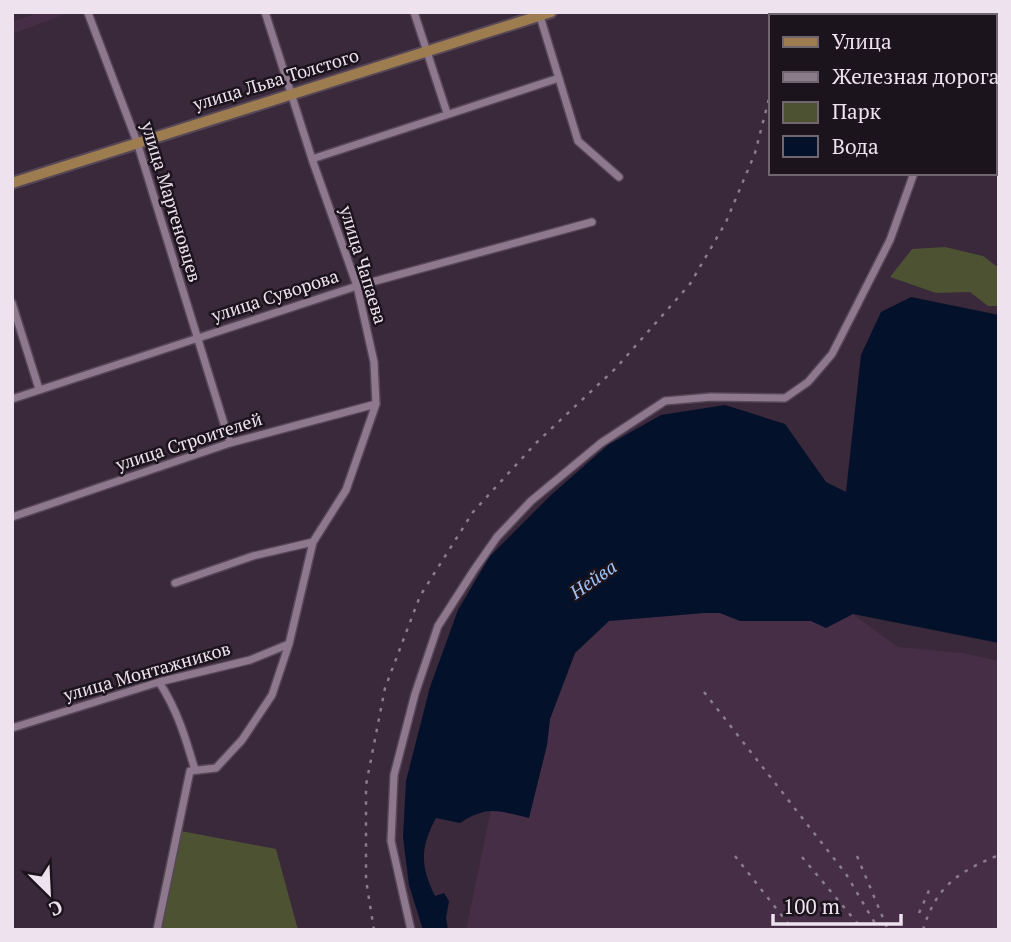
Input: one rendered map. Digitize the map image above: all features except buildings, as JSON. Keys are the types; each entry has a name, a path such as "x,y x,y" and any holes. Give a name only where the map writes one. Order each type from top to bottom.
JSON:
{"main road":[{"name":"улица Льва Толстого","path":"12,183 543,13"}],"street":[{"name":"улица Чапаева","path":"195,771 216,768 242,740 272,695 289,644 313,542 346,490 376,404 374,362 357,286 312,159 265,12"},
{"path":"414,12 447,113"},
{"name":"улица Мартеновцев","path":"88,13 137,142 230,443"},
{"path":"543,13 559,78 579,141 619,177"},
{"path":"312,159 559,78"},
{"path":"411,930 391,841 394,775 415,694 438,626 474,570 497,537 531,501 601,443 666,401 711,397 785,398 808,382 832,354 866,289 890,240 913,175"},
{"name":"улица Суворова","path":"12,399 357,286 592,222"},
{"path":"12,303 39,389"},
{"name":"улица Строителей","path":"12,517 230,443 376,404"},
{"path":"175,583 253,556 313,542"},
{"name":"улица Монтажников","path":"12,728 159,682 250,660 289,644"},
{"path":"157,930 190,771 195,771 182,725 159,682"}],"shaded area":[{"path":"40,12 71,12 12,34 12,22"},
{"path":"814,12 882,12 882,14"},
{"path":"720,613 740,621 811,621 826,628 853,614 898,647 963,653 999,661 999,930 466,930 491,809 529,817 547,745 550,719 575,653 609,621"}],"green space":[{"path":"945,247 983,256 999,268 999,306 988,306 970,292 936,293 890,277 912,249"},
{"path":"181,831 276,849 298,930 162,930"}],"water":[{"name":"Нейва","path":"911,297 999,315 999,643 853,614 826,628 811,621 740,621 720,613 609,621 575,653 550,719 547,745 529,818 493,811 478,814 460,823 436,818 427,838 424,857 435,896 444,893 449,901 446,918 448,930 423,930 409,885 403,837 406,781 430,687 458,610 490,556 551,495 608,445 661,415 725,405 785,424 826,482 846,492 861,355 881,312"}],"railway":[{"path":"374,930 366,880 366,785 385,688 420,596 473,512 536,443 616,368 690,284 726,222 755,153 769,99"},
{"path":"704,692 846,874 879,930"},
{"path":"923,930 935,902 950,882 999,855"},
{"path":"735,856 793,930"},
{"path":"857,856 888,930"},
{"path":"802,857 863,930"},
{"path":"919,913 931,886"}]}
